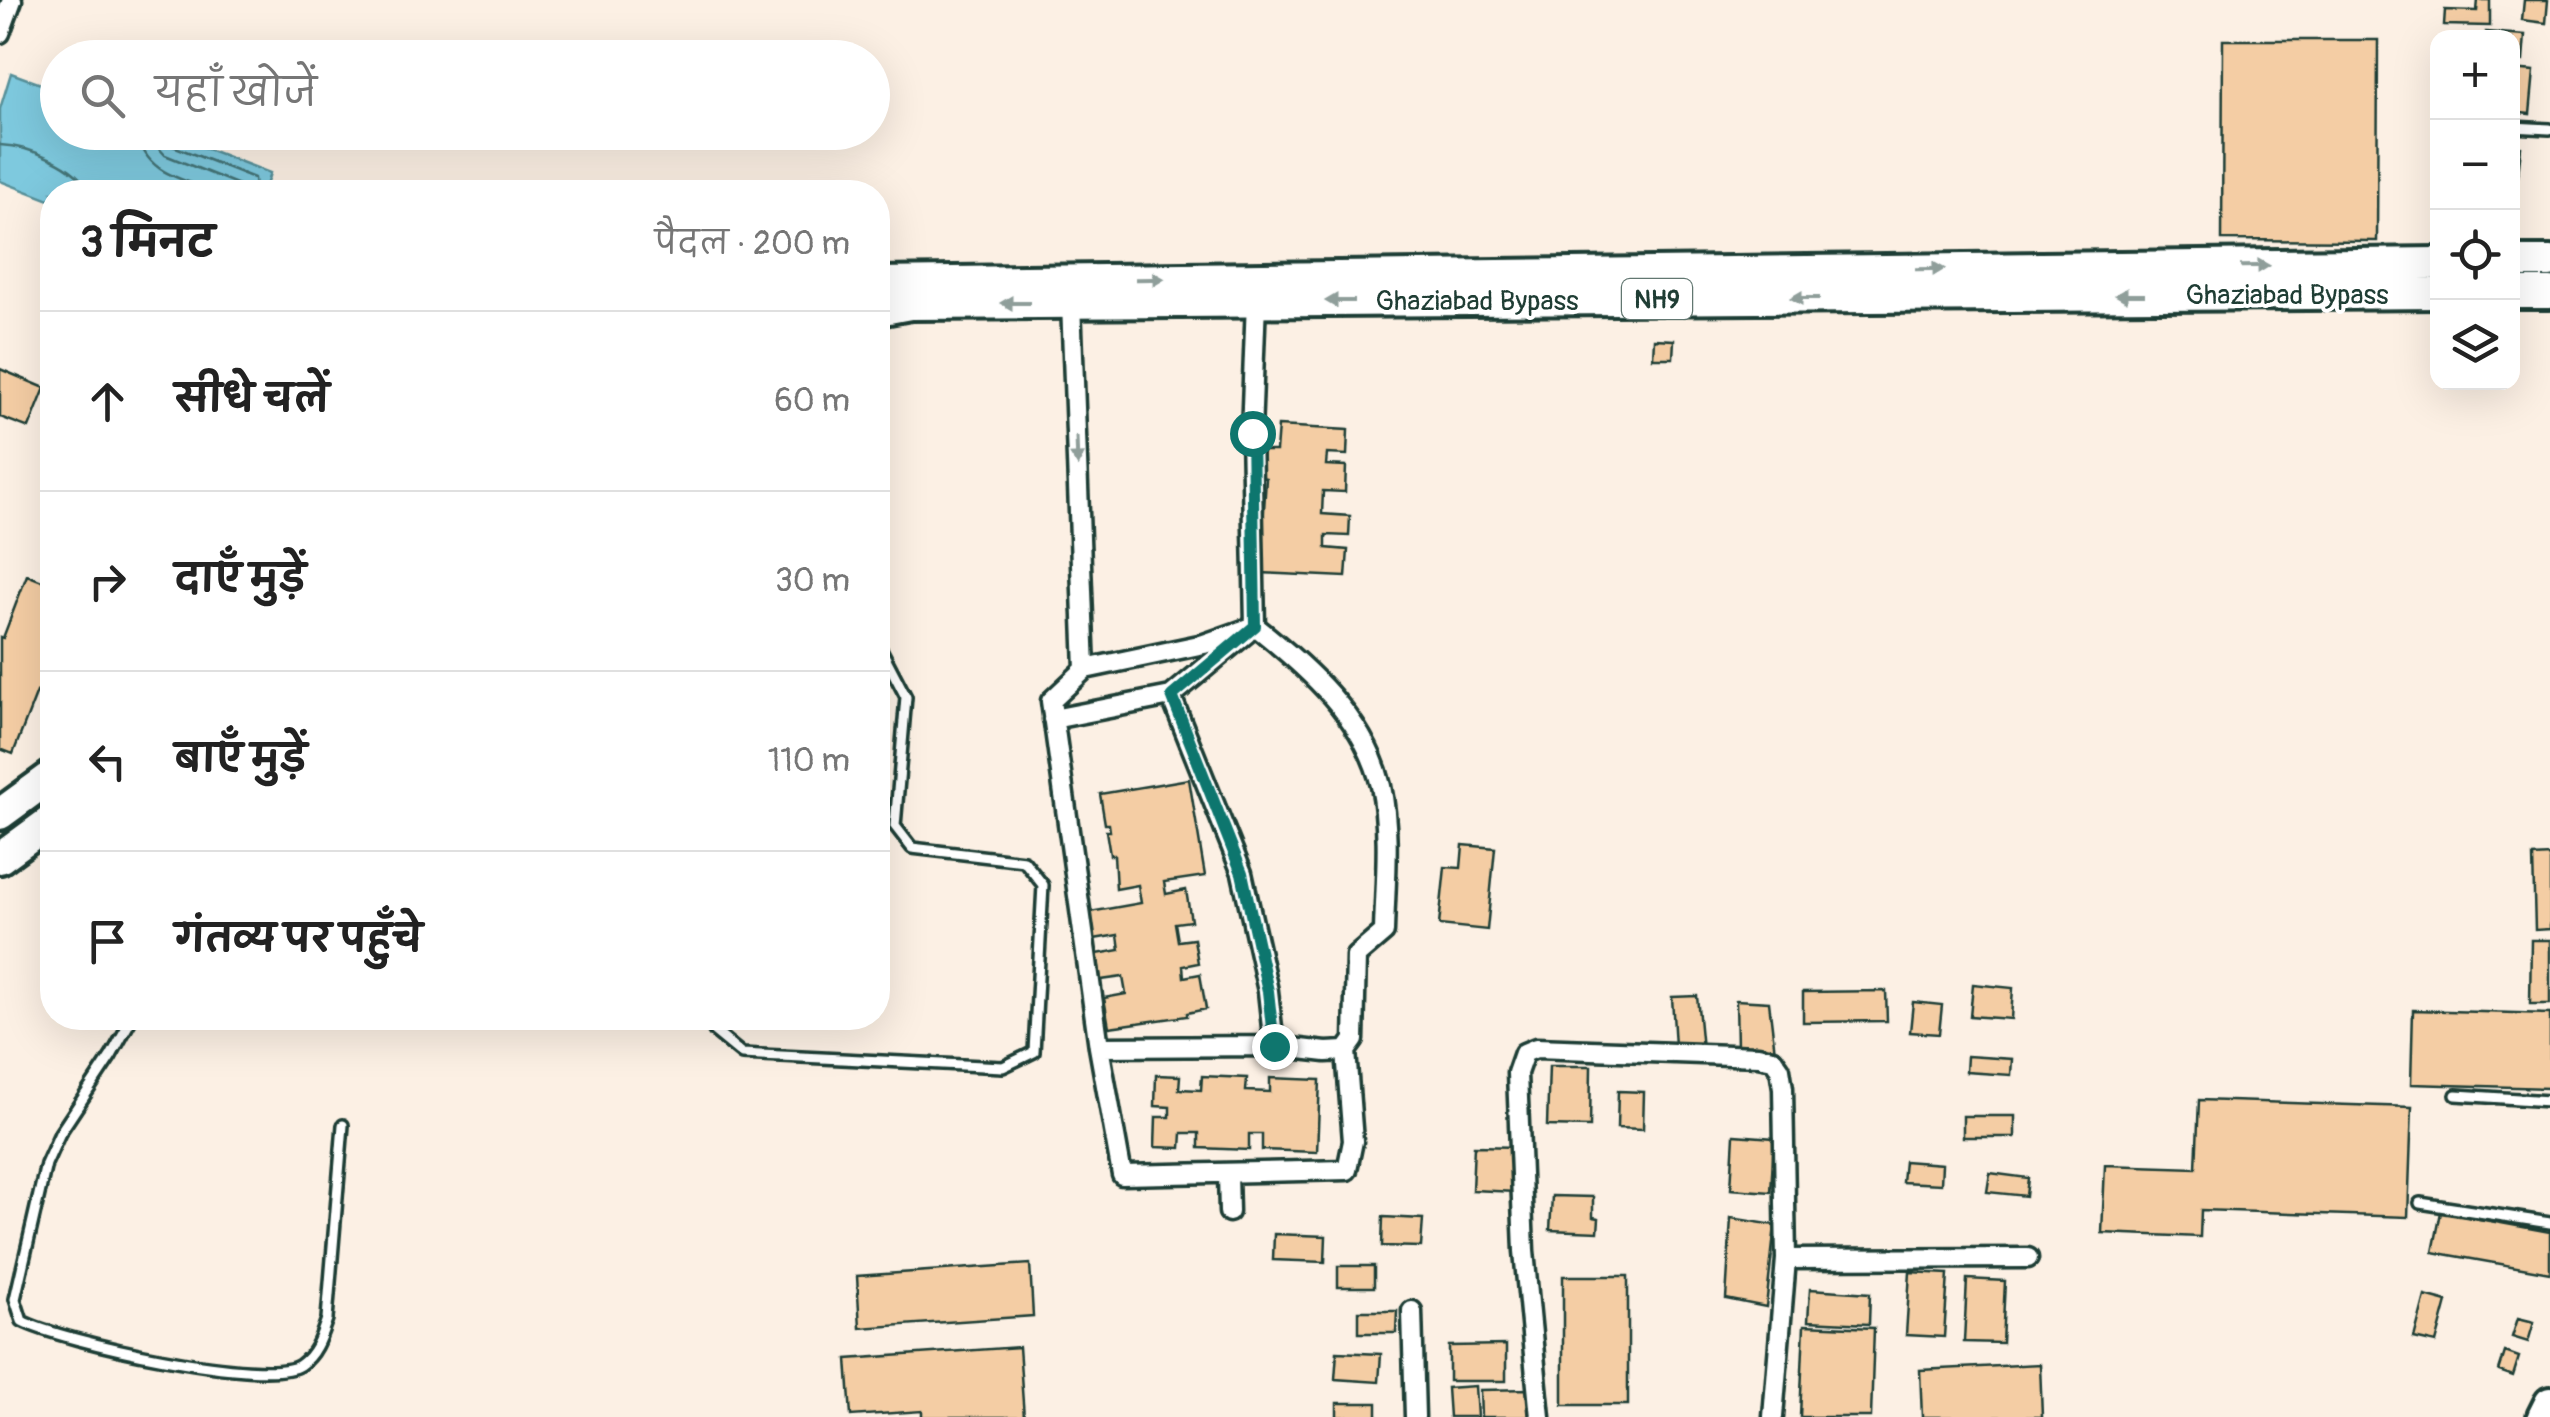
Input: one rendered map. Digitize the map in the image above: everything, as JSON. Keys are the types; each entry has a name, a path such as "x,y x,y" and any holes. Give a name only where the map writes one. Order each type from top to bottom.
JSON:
{"main road":[{"path":"2520,262 2550,262"},
{"name":"Ghaziabad Bypass","path":"890,308 910,304 1256,301 1396,288 2430,263"},
{"name":"Ghaziabad Bypass","path":"890,284 2430,293"},
{"path":"2520,293 2550,292"},
{"path":"0,814 40,785"},
{"path":"0,858 40,829"},
{"path":"2543,1417 2550,1403"}],"street":[{"path":"0,33 12,0"},
{"path":"1255,626 1252,433 1256,301"},
{"path":"1071,303 1085,669"},
{"path":"1255,626 1300,662 1329,693 1358,733 1374,763 1381,788 1385,822 1384,932 1356,956 1354,1040 1346,1051 1353,1141 1346,1170 1122,1174 1099,1047 1051,701 1085,669 1204,644 1255,626"},
{"path":"1054,719 1172,696 1255,626"},
{"path":"1172,696 1242,873 1268,991 1274,1046"},
{"path":"1099,1047 1274,1046 1346,1051"},
{"path":"1540,1417 1524,1252 1518,1073 1524,1053 1536,1048 1758,1056 1773,1059 1780,1069 1786,1259 1772,1417"},
{"path":"1228,1174 1229,1212"},
{"path":"1786,1259 2028,1258"},
{"path":"1412,1312 1415,1417"}],"lane":[{"path":"2520,127 2550,128"},
{"path":"714,1030 742,1054 1003,1067 1034,1052 1043,885 1024,861 912,848 895,826 906,697 890,666"},
{"path":"125,1030 60,1132 46,1164 15,1299 22,1321 48,1333 86,1344 175,1359 277,1372 299,1366 316,1348 327,1320 343,1125"},
{"path":"2456,1096 2550,1101"},
{"path":"2420,1203 2550,1222"}],"water":[{"path":"11,73 40,84 40,150 210,150 270,173 268,180 40,180 40,196 0,181 0,109"}],"building":[{"path":"2478,0 2490,0 2490,26 2444,25 2445,10 2477,11"},
{"path":"2524,0 2548,0 2546,23 2522,20"},
{"path":"2520,35 2525,35 2520,61"},
{"path":"2223,40 2378,40 2377,241 2222,240"},
{"path":"2520,70 2534,71 2530,114 2520,113"},
{"path":"1654,339 1674,340 1673,358 1653,358"},
{"path":"0,369 40,386 40,400 29,428 0,417"},
{"path":"1278,426 1348,430 1347,455 1327,454 1326,465 1346,466 1345,492 1323,491 1322,514 1350,516 1349,536 1326,535 1326,548 1348,550 1346,577 1260,573 1266,478 1261,477 1263,451 1276,451"},
{"path":"27,575 40,580 40,693 37,692 13,754 0,749 0,637 3,638"},
{"path":"1189,779 1205,876 1164,882 1166,894 1186,890 1191,921 1175,923 1178,941 1194,939 1198,963 1183,966 1184,977 1200,974 1206,1009 1187,1016 1109,1027 1104,998 1126,994 1123,977 1101,980 1097,954 1120,950 1118,935 1094,939 1090,912 1141,903 1138,885 1116,889 1114,855 1110,855 1106,831 1110,831 1109,824 1105,824 1100,794"},
{"path":"1463,845 1495,848 1487,930 1439,925 1445,867 1461,868"},
{"path":"2550,856 2550,929 2535,930 2533,857"},
{"path":"2531,940 2550,940 2550,1004 2530,1004"},
{"path":"1973,984 2013,988 2011,1019 1970,1016"},
{"path":"1886,991 1887,1021 1803,1022 1803,992"},
{"path":"1697,996 1702,1049 1675,1046 1672,997"},
{"path":"1736,1000 1769,1002 1775,1052 1737,1047"},
{"path":"1913,1002 1942,1005 1939,1034 1910,1032"},
{"path":"2413,1010 2550,1014 2550,1088 2411,1084"},
{"path":"1967,1056 2012,1059 2011,1075 1966,1072"},
{"path":"1549,1066 1591,1066 1590,1127 1547,1126"},
{"path":"1156,1075 1180,1076 1179,1089 1201,1090 1202,1076 1247,1078 1246,1091 1270,1092 1270,1078 1320,1080 1317,1152 1262,1150 1262,1134 1249,1134 1249,1150 1199,1148 1199,1133 1182,1133 1181,1148 1155,1147 1156,1117 1170,1117 1170,1107 1155,1106"},
{"path":"1618,1091 1644,1092 1643,1129 1617,1128"},
{"path":"2199,1100 2412,1107 2408,1217 2201,1210 2200,1237 2102,1233 2105,1165 2196,1168"},
{"path":"1963,1116 2015,1116 2015,1137 1963,1137"},
{"path":"1734,1135 1774,1138 1771,1192 1731,1189"},
{"path":"1474,1146 1519,1147 1517,1192 1472,1190"},
{"path":"1904,1161 1942,1164 1941,1184 1902,1182"},
{"path":"1990,1173 2028,1178 2026,1196 1987,1192"},
{"path":"1552,1196 1593,1197 1598,1232 1550,1230"},
{"path":"2441,1212 2550,1232 2550,1273 2433,1252"},
{"path":"1383,1217 1423,1219 1421,1247 1382,1246"},
{"path":"1731,1218 1775,1225 1766,1307 1726,1299"},
{"path":"1274,1234 1326,1236 1325,1262 1273,1260"},
{"path":"1030,1264 1033,1316 860,1328 857,1276"},
{"path":"1338,1266 1374,1266 1374,1287 1338,1287"},
{"path":"1910,1272 1948,1274 1944,1337 1906,1335"},
{"path":"1563,1276 1628,1276 1628,1405 1563,1405"},
{"path":"1967,1279 2005,1281 2002,1343 1964,1342"},
{"path":"1810,1289 1870,1293 1869,1324 1808,1321"},
{"path":"2425,1296 2447,1302 2436,1343 2414,1338"},
{"path":"1359,1311 1397,1311 1396,1333 1359,1333"},
{"path":"2518,1318 2534,1322 2528,1342 2512,1337"},
{"path":"1804,1325 1874,1328 1871,1417 1800,1417"},
{"path":"1506,1345 1506,1381 1449,1381 1449,1346"},
{"path":"1019,1347 1024,1417 922,1417 922,1411 851,1416 847,1359"},
{"path":"1337,1352 1381,1354 1379,1382 1335,1379"},
{"path":"2505,1352 2519,1357 2513,1376 2499,1371"},
{"path":"2040,1364 2042,1417 1922,1417 1920,1370"},
{"path":"1475,1386 1477,1417 1449,1417 1447,1388"},
{"path":"1533,1389 1533,1417 1481,1417 1480,1390"},
{"path":"1337,1403 1377,1403 1377,1417 1337,1417"}],"route":[{"path":"1252,433 1255,626 1172,696 1242,873 1268,991 1274,1046"}]}
